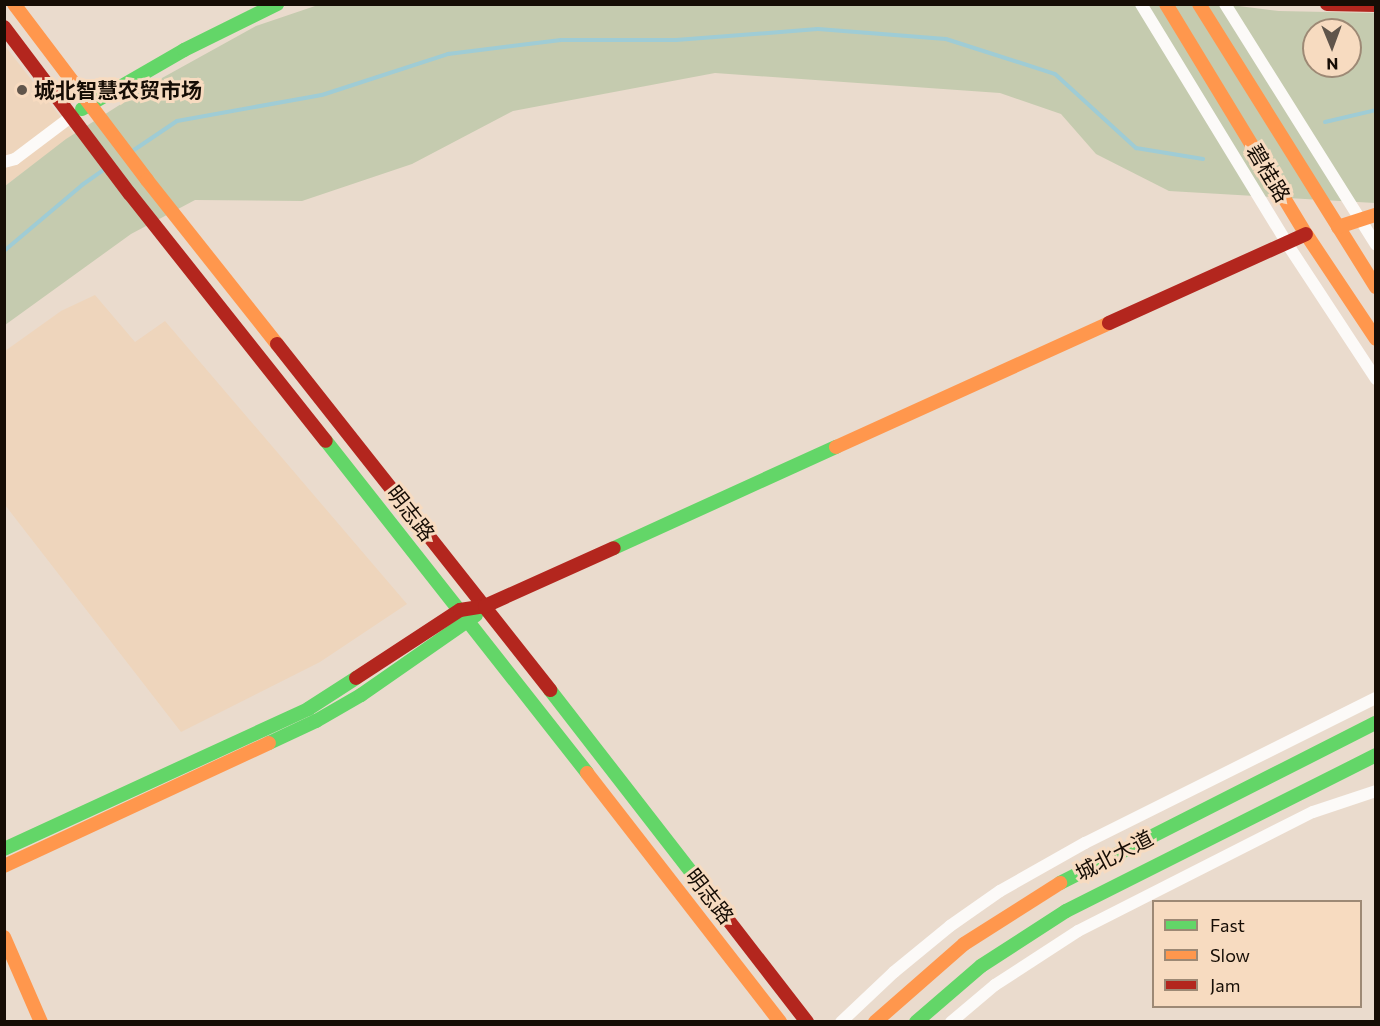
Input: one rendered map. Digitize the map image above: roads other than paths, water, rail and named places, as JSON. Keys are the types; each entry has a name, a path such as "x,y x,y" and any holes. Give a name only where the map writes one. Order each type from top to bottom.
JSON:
{"main road":[{"name":"明志路","path":"14,4 147,180 485,606 807,1022"},
{"path":"72,116 184,50 277,4"},
{"name":"碧桂路","path":"1166,4 1306,234 1376,339"},
{"name":"碧桂路","path":"1199,4 1376,287"},
{"path":"1327,4 1376,5"},
{"name":"明志路","path":"4,27 130,194 470,622 780,1022"},
{"path":"1338,227 1376,215"},
{"path":"4,849 308,709 460,610 485,606 1306,234"},
{"path":"4,866 316,722 470,622 485,606"},
{"name":"城北大道","path":"875,1022 964,944 1052,887 1376,723"},
{"name":"城北大道","path":"916,1022 981,966 1066,911 1376,755"},
{"path":"4,937 41,1022"}],"street":[{"path":"1142,4 1286,242 1376,379"},
{"path":"1225,4 1376,245"},
{"path":"4,162 15,159 72,116"},
{"path":"841,1022 894,972 942,932 1000,891 1085,843 1376,698"},
{"path":"951,1022 995,985 1088,926 1313,812 1376,791"}],"waterway":[{"path":"131,152 177,121 322,95 448,54 561,40 676,40 818,29 946,39 1055,74 1136,148 1203,159"},
{"path":"1325,122 1376,110"},
{"path":"4,251 82,185 105,169"}],"place":[{"name":"城北智慧农贸市场","path":"22,90"}]}
